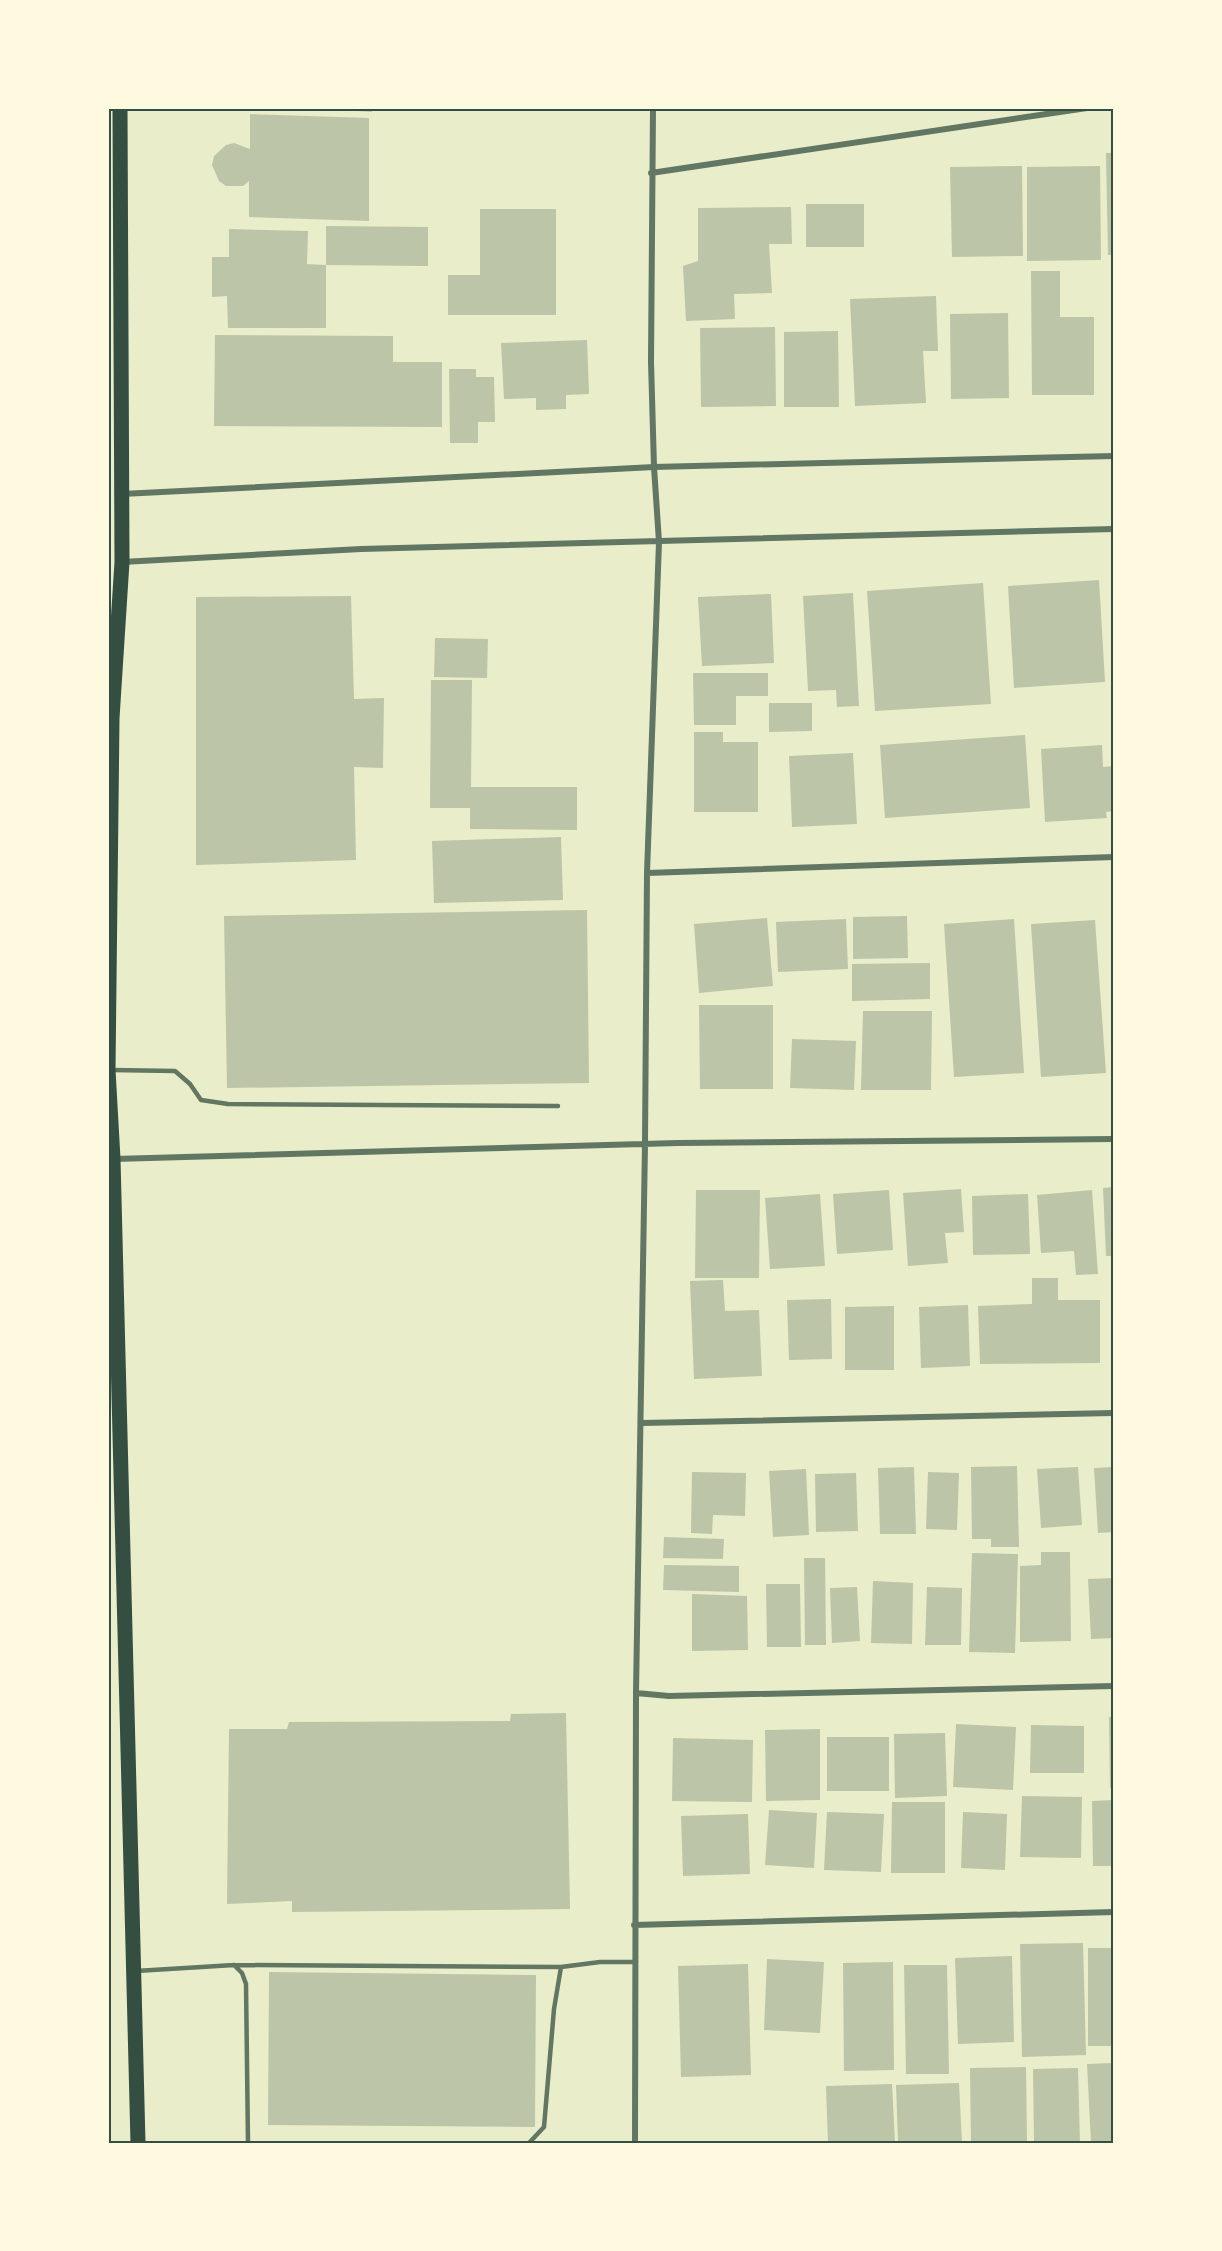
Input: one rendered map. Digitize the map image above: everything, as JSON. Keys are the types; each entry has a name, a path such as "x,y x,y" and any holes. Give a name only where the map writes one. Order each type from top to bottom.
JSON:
{"main road":[{"path":"120,108 122,502 112,718 108,1070 113,1159 138,2143"}],"street":[{"path":"635,2143 638,1962 634,1925 636,1693 642,1423 647,873 659,542 654,467 651,173 653,108"},
{"path":"651,173 1087,108"},
{"path":"122,502 654,467 1114,456"},
{"path":"121,556 1114,529"},
{"path":"647,873 1114,857"},
{"path":"113,1159 645,1144 1114,1139"},
{"path":"642,1423 1114,1413"},
{"path":"636,1693 669,1696 1114,1686"},
{"path":"634,1925 1114,1912"}],"lane":[{"path":"108,1070 175,1071 190,1084 201,1100 228,1104 558,1106"},
{"path":"133,1971 234,1965 561,1967 600,1962 638,1962"},
{"path":"234,1965 242,1973 246,1984 248,2143"},
{"path":"529,2143 544,2127 554,2010 561,1967"}],"building":[{"path":"249,108 280,108 280,111 249,110"},
{"path":"313,108 372,108 372,112"},
{"path":"250,114 369,118 369,221 249,217 249,181 243,186 226,186 219,181 212,165 214,156 226,145 234,143 250,149"},
{"path":"1106,153 1114,153 1114,255 1108,255"},
{"path":"1022,166 1023,256 952,257 950,167"},
{"path":"1100,166 1101,260 1027,261 1027,167"},
{"path":"806,204 864,204 864,247 806,247"},
{"path":"791,207 792,244 769,244 772,293 734,294 735,319 686,321 683,266 698,261 698,208"},
{"path":"480,209 556,209 556,315 448,315 448,275 480,275"},
{"path":"326,226 428,227 428,266 326,265"},
{"path":"229,229 308,231 307,264 326,265 326,328 228,328 227,296 212,297 212,257 229,257"},
{"path":"1031,271 1060,271 1060,317 1094,317 1094,395 1032,395"},
{"path":"936,296 938,351 923,351 926,403 855,406 850,299"},
{"path":"1008,313 1009,398 951,399 950,314"},
{"path":"775,327 776,406 701,407 700,328"},
{"path":"838,331 839,407 784,407 784,332"},
{"path":"215,335 393,336 393,362 442,362 442,427 214,426"},
{"path":"587,340 589,394 566,395 566,409 536,410 536,398 504,399 501,343"},
{"path":"449,369 476,369 476,377 494,377 495,422 478,422 478,443 450,443"},
{"path":"1099,580 1105,682 1014,688 1008,586"},
{"path":"983,583 991,704 875,711 867,591"},
{"path":"853,593 859,706 837,707 836,690 808,691 803,596"},
{"path":"771,594 774,663 702,666 698,597"},
{"path":"351,596 354,699 384,698 383,768 354,767 356,860 196,865 196,597"},
{"path":"435,638 488,639 487,678 434,677"},
{"path":"693,673 768,673 768,696 736,696 736,725 694,725"},
{"path":"431,680 472,680 471,787 577,787 577,830 470,829 470,808 430,808"},
{"path":"769,703 812,703 812,731 769,732"},
{"path":"694,732 723,732 723,742 758,742 758,812 694,812"},
{"path":"1025,735 1030,808 885,818 880,745"},
{"path":"1102,745 1103,767 1114,766 1114,811 1106,812 1107,818 1045,822 1041,749"},
{"path":"853,753 857,824 792,827 789,756"},
{"path":"561,837 563,900 434,903 432,841"},
{"path":"587,910 589,1083 227,1088 224,916"},
{"path":"907,916 908,958 853,959 853,917"},
{"path":"767,918 773,986 699,993 694,924"},
{"path":"846,919 848,969 778,972 776,922"},
{"path":"1014,919 1024,1073 954,1077 944,924"},
{"path":"1095,920 1106,1073 1041,1077 1031,924"},
{"path":"930,963 930,999 852,1001 852,964"},
{"path":"699,1005 773,1005 773,1089 700,1089"},
{"path":"863,1011 932,1011 931,1090 861,1090"},
{"path":"792,1039 856,1041 854,1090 790,1088"},
{"path":"1114,1187 1114,1256 1106,1256 1103,1188"},
{"path":"961,1189 964,1232 945,1233 948,1263 908,1266 903,1193"},
{"path":"696,1190 760,1190 759,1278 695,1278"},
{"path":"889,1190 893,1250 837,1254 833,1194"},
{"path":"1092,1190 1098,1274 1076,1275 1074,1251 1041,1253 1037,1195"},
{"path":"820,1194 825,1266 770,1269 765,1198"},
{"path":"1028,1194 1030,1254 973,1255 972,1196"},
{"path":"1032,1278 1058,1278 1058,1300 1100,1300 1100,1363 980,1364 978,1306 1032,1304"},
{"path":"723,1280 725,1311 759,1310 762,1376 694,1379 690,1281"},
{"path":"831,1299 832,1359 789,1360 787,1300"},
{"path":"968,1305 970,1366 921,1368 919,1307"},
{"path":"894,1306 894,1370 845,1370 845,1307"},
{"path":"1017,1466 1019,1547 991,1547 991,1539 972,1539 971,1467"},
{"path":"914,1467 916,1534 880,1534 878,1468"},
{"path":"1078,1467 1082,1525 1041,1528 1037,1469"},
{"path":"1114,1467 1114,1532 1098,1533 1094,1468"},
{"path":"806,1469 809,1535 773,1537 769,1471"},
{"path":"692,1472 746,1473 745,1516 713,1515 712,1534 691,1533"},
{"path":"928,1472 959,1473 957,1530 926,1529"},
{"path":"856,1473 858,1531 816,1532 815,1474"},
{"path":"664,1537 724,1539 723,1559 663,1558"},
{"path":"1041,1552 1070,1552 1071,1641 1020,1642 1020,1566 1041,1565"},
{"path":"972,1553 1018,1554 1015,1653 969,1652"},
{"path":"804,1558 825,1558 826,1645 805,1645"},
{"path":"664,1565 739,1566 739,1592 663,1590"},
{"path":"1114,1578 1114,1638 1091,1639 1088,1579"},
{"path":"873,1581 913,1583 912,1644 871,1643"},
{"path":"766,1584 800,1584 801,1647 767,1647"},
{"path":"857,1587 860,1641 832,1643 830,1588"},
{"path":"927,1587 962,1588 961,1645 925,1645"},
{"path":"692,1594 747,1596 748,1650 692,1651"},
{"path":"566,1713 570,1909 292,1912 292,1901 227,1904 229,1729 287,1729 289,1722 510,1721 511,1714"},
{"path":"1109,1717 1114,1717 1114,1788 1110,1788"},
{"path":"956,1724 1016,1727 1013,1790 953,1787"},
{"path":"1031,1725 1084,1726 1084,1773 1030,1773"},
{"path":"820,1729 820,1800 766,1801 765,1730"},
{"path":"945,1733 947,1796 895,1798 894,1734"},
{"path":"827,1737 889,1737 889,1791 827,1791"},
{"path":"673,1738 753,1740 752,1802 672,1801"},
{"path":"1022,1796 1082,1797 1081,1858 1020,1857"},
{"path":"1114,1800 1114,1866 1093,1866 1092,1801"},
{"path":"892,1802 945,1802 945,1873 891,1873"},
{"path":"769,1810 817,1813 814,1868 765,1865"},
{"path":"827,1812 884,1814 881,1872 824,1870"},
{"path":"963,1812 1007,1814 1005,1870 961,1868"},
{"path":"748,1814 750,1874 683,1876 681,1816"},
{"path":"1083,1943 1086,2055 1022,2057 1020,1944"},
{"path":"1088,1948 1114,1948 1114,2046 1088,2046"},
{"path":"1012,1956 1014,2042 958,2044 955,1958"},
{"path":"767,1959 824,1962 820,2033 764,2030"},
{"path":"893,1962 894,2070 844,2071 843,1963"},
{"path":"748,1964 751,2075 681,2077 678,1966"},
{"path":"904,1965 947,1965 949,2074 906,2074"},
{"path":"269,1972 536,1975 535,2127 268,2125"},
{"path":"1114,2063 1114,2143 1091,2143 1087,2064"},
{"path":"1026,2067 1027,2143 971,2143 970,2068"},
{"path":"1078,2068 1080,2143 1034,2143 1033,2069"},
{"path":"959,2083 962,2143 898,2143 896,2085"},
{"path":"892,2084 895,2143 828,2143 826,2086"}]}
